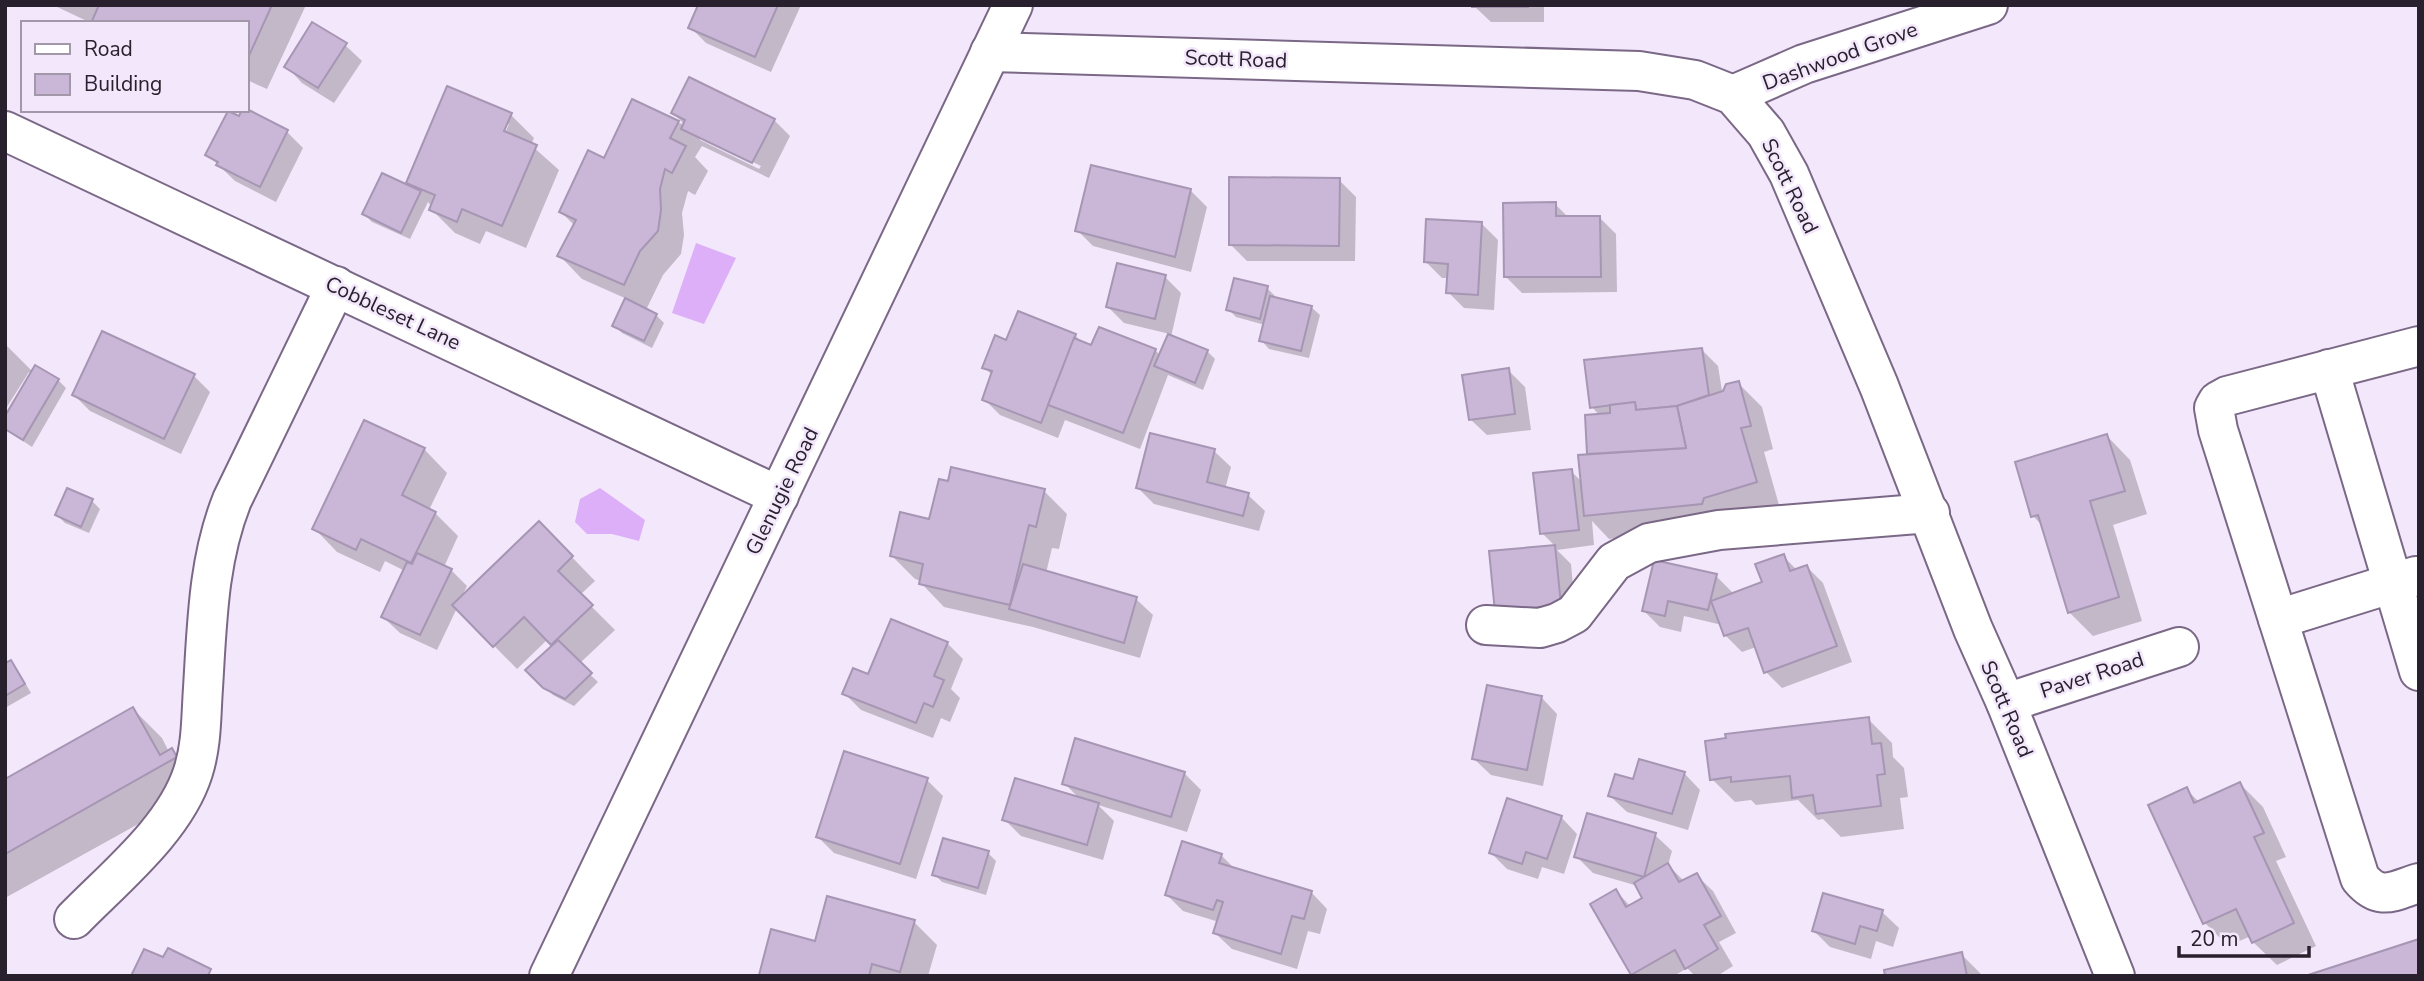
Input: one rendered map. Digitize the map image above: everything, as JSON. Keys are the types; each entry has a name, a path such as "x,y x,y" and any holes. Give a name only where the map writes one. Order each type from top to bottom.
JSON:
{"street":[{"name":"Glenugie Road","path":"550,976 1013,5"},
{"name":"Dashwood Grove","path":"1733,95 1804,64 1988,5"},
{"name":"Scott Road","path":"990,52 1639,71 1695,79 1733,95 1766,133 1789,174 1930,513 1973,629 2006,703 2115,976"},
{"name":"Cobbleset Lane","path":"5,131 779,496"},
{"path":"74,919 156,835 178,803 193,774 200,743 212,569 221,527 337,286"},
{"path":"2419,346 2227,396 2218,401 2214,408 2222,443 2360,878 2371,891 2386,894 2419,883"},
{"path":"2329,369 2406,579 2419,671"},
{"path":"1486,625 1540,628 1557,624 1574,614 1614,562 1649,542 1719,530 1930,513"},
{"path":"2278,619 2406,579"},
{"name":"Paver Road","path":"2006,703 2179,647"}],"shaded area":[{"path":"696,243 736,258 704,324 672,313"},
{"path":"600,488 645,520 639,541 612,534 587,534 575,522 580,499"}],"building":[{"path":"99,5 272,5 248,58 248,21 92,21"},
{"path":"698,5 778,5 755,57 688,28"},
{"path":"1528,5 1528,7 1472,7"},
{"path":"312,22 347,43 318,88 284,67"},
{"path":"689,77 775,119 752,163 681,129 685,120 671,113"},
{"path":"447,86 512,113 504,131 537,145 502,226 462,209 457,222 429,210 435,195 406,183"},
{"path":"632,99 679,121 670,138 686,146 672,173 665,169 660,189 658,231 640,251 624,285 557,256 576,220 559,212 588,150 604,158"},
{"path":"248,110 288,130 260,187 216,165 218,162 205,155 227,112 239,116"},
{"path":"1091,165 1191,189 1175,257 1075,231"},
{"path":"382,173 421,191 401,233 362,214"},
{"path":"1229,177 1340,178 1339,246 1229,245"},
{"path":"1556,202 1556,216 1600,216 1601,277 1504,277 1503,203"},
{"path":"1426,219 1482,222 1478,295 1446,293 1448,264 1424,262"},
{"path":"1117,263 1166,275 1155,319 1106,307"},
{"path":"1234,278 1268,286 1260,319 1226,310"},
{"path":"1270,296 1312,306 1301,351 1259,341"},
{"path":"625,298 657,314 644,341 612,326"},
{"path":"1018,311 1076,334 1041,423 982,400 992,371 982,368 995,335 1006,340"},
{"path":"1099,327 1156,349 1123,433 1048,405 1074,338 1091,345"},
{"path":"102,331 195,374 164,439 72,395"},
{"path":"1168,334 1208,350 1195,383 1154,366"},
{"path":"1702,348 1709,395 1677,406 1636,410 1635,402 1590,408 1584,360"},
{"path":"35,365 59,379 23,440 5,429 5,416"},
{"path":"1509,368 1515,414 1469,420 1462,375"},
{"path":"1739,381 1751,426 1741,428 1757,482 1704,498 1702,504 1584,516 1578,455 1686,448 1677,406 1723,391 1726,384"},
{"path":"1635,402 1636,410 1677,406 1686,448 1587,454 1585,415 1610,413 1610,405"},
{"path":"364,420 425,448 402,495 436,512 411,563 361,539 356,550 312,529"},
{"path":"1150,433 1215,449 1207,482 1249,493 1243,516 1136,488"},
{"path":"2107,434 2125,491 2090,501 2119,597 2068,613 2038,515 2031,517 2015,462"},
{"path":"951,467 1045,489 1036,527 1029,525 1010,605 919,584 923,564 890,556 900,512 929,519 939,479 948,481"},
{"path":"1572,469 1579,530 1540,534 1533,473"},
{"path":"67,488 93,499 81,527 55,515"},
{"path":"539,521 573,556 558,571 593,605 551,645 524,617 493,647 452,605"},
{"path":"1555,545 1561,605 1495,612 1489,551"},
{"path":"417,553 452,569 420,635 381,617 407,562 412,564"},
{"path":"1784,554 1790,571 1807,565 1837,646 1764,673 1748,628 1724,636 1711,601 1762,582 1755,564"},
{"path":"1654,560 1717,574 1708,610 1668,601 1665,616 1642,611"},
{"path":"1023,564 1137,597 1124,643 1009,609"},
{"path":"891,619 948,642 934,676 944,680 933,707 924,703 916,723 842,694 853,668 868,674"},
{"path":"558,640 592,673 565,699 543,688 525,670"},
{"path":"11,660 25,684 5,696 5,663"},
{"path":"1487,685 1542,696 1527,770 1472,759"},
{"path":"133,707 160,755 172,748 177,757 5,854 5,779"},
{"path":"1869,717 1872,744 1881,743 1885,774 1877,775 1881,806 1816,814 1813,795 1792,798 1790,776 1731,782 1731,777 1710,780 1705,741 1726,738 1725,734"},
{"path":"1075,738 1185,772 1171,817 1062,784"},
{"path":"844,751 928,778 900,864 816,837"},
{"path":"1639,759 1685,772 1672,814 1608,796 1615,774 1633,779"},
{"path":"1015,778 1099,803 1087,845 1002,820"},
{"path":"2240,782 2264,833 2254,837 2294,923 2252,943 2236,909 2203,924 2148,805 2187,787 2194,803"},
{"path":"1507,798 1562,816 1547,859 1526,852 1522,864 1489,853"},
{"path":"1587,813 1656,833 1644,877 1574,857"},
{"path":"943,838 989,851 978,888 932,875"},
{"path":"1182,841 1222,854 1219,863 1312,891 1304,919 1292,916 1281,954 1213,933 1223,902 1217,900 1213,910 1165,895"},
{"path":"1668,863 1679,882 1697,873 1721,916 1704,925 1718,949 1685,969 1675,950 1631,975 1590,904 1616,889 1626,907 1642,898 1634,883"},
{"path":"1823,893 1883,910 1877,931 1860,926 1855,944 1812,931"},
{"path":"827,896 915,920 900,972 872,964 869,976 759,975 771,929 815,941"},
{"path":"2419,939 2419,976 2305,976"},
{"path":"168,948 211,969 208,976 131,976 144,949 163,957"},
{"path":"1962,952 1967,976 1885,976 1884,970"}]}
